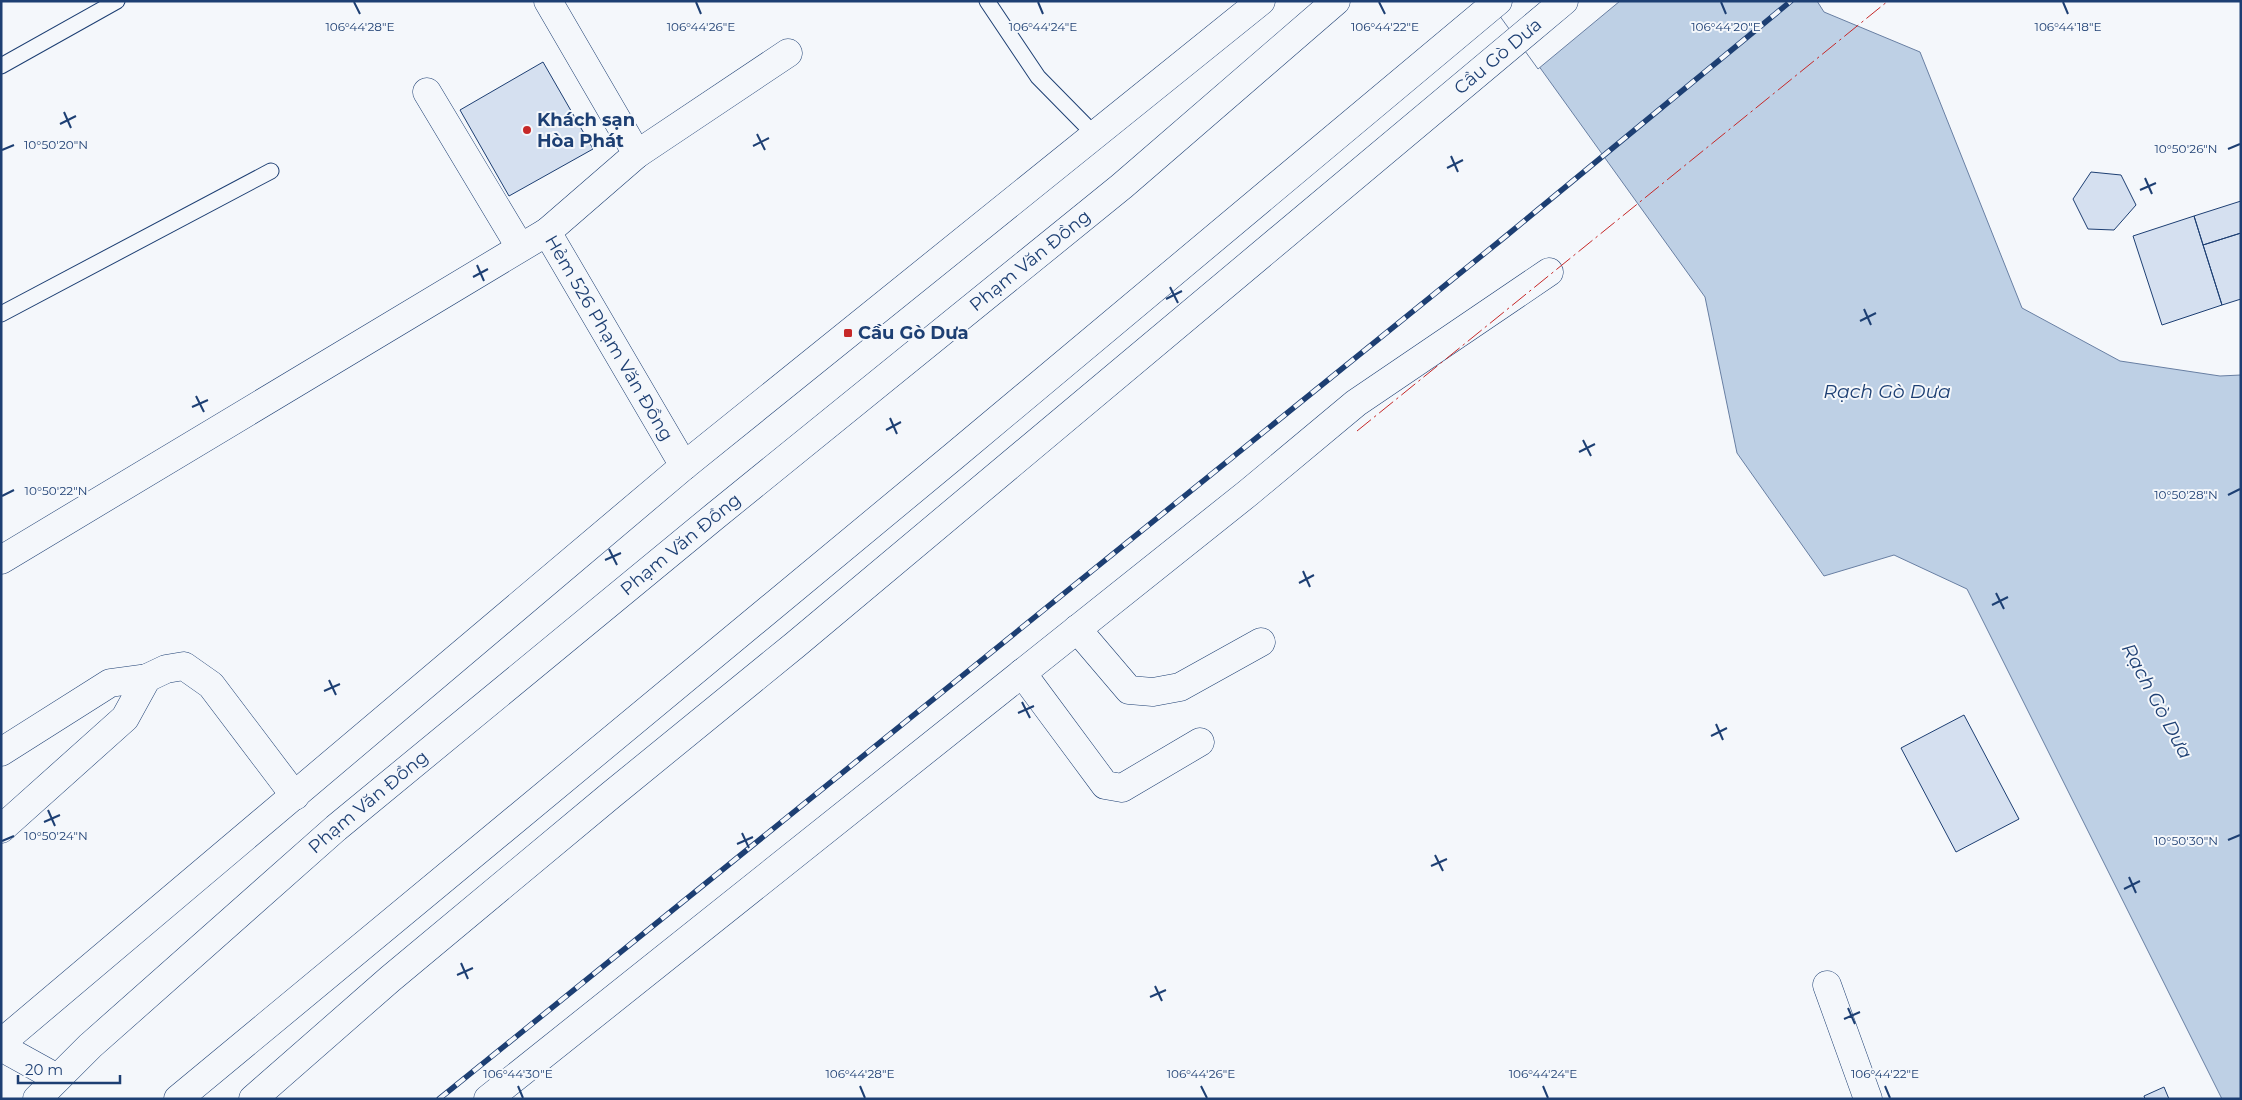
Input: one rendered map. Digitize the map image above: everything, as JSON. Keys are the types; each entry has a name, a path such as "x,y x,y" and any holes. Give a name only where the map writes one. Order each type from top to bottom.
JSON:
{"main road":[{"path":"548,1 637,154"},
{"path":"1,1043 684,466 1096,136 1261,1"},
{"name":"Phạm Văn Đồng","path":"37,1099 90,1046 336,828 722,510 1122,186 1336,1"},
{"path":"178,1099 961,450 1498,1"},
{"name":"Cầu Gò Dưa","path":"253,1099 405,966 603,801 795,645 1564,1"},
{"name":"Hẻm 526 Phạm Văn Đồng","path":"684,466 547,232 637,154 788,53"},
{"path":"427,92 520,247"},
{"path":"1,560 547,232"},
{"path":"488,1099 1248,493 1356,403 1549,272"},
{"path":"1076,629 1129,690 1153,692 1180,686 1261,642"},
{"path":"1,752 110,682 148,678 166,670 184,666 211,685 295,796"},
{"path":"1022,673 1105,784 1122,788 1200,742"},
{"path":"1,829 125,718 148,678"},
{"path":"1826,985 1868,1099"},
{"path":"1,1048 57,1078"}],"lane":[{"path":"1,66 116,1"},
{"path":"987,1 1038,76 1096,136"},
{"path":"1,314 271,171"}],"water":[{"name":"Rạch Gò Dưa","path":"1492,1 1817,1 1824,12 1920,52 2022,308 2120,361 2220,376 2241,375 2241,1099 2222,1099 1967,589 1894,555 1824,576 1737,453 1705,297"}],"pier":[{"path":"1489,1 1620,1 1538,69"}],"building":[{"name":"Khách sạn Hòa Phát","path":"543,62 593,149 509,196 460,110"},
{"path":"2091,172 2121,175 2136,205 2114,230 2088,229 2073,199"},
{"path":"2241,201 2241,233 2203,245 2194,216"},
{"path":"2194,216 2222,305 2162,325 2133,236"},
{"path":"2241,233 2241,299 2222,305 2203,245"},
{"path":"1964,715 2019,819 1956,852 1901,748"},
{"path":"2164,1087 2169,1099 2145,1099 2144,1096"}],"railway":[{"path":"439,1099 1506,236 1791,1"}],"power":[{"path":"1357,431 1888,1"}],"place":[{"name":"Khách sạn Hòa Phát","path":"527,130"},
{"name":"Cầu Gò Dưa","path":"848,333"}]}
